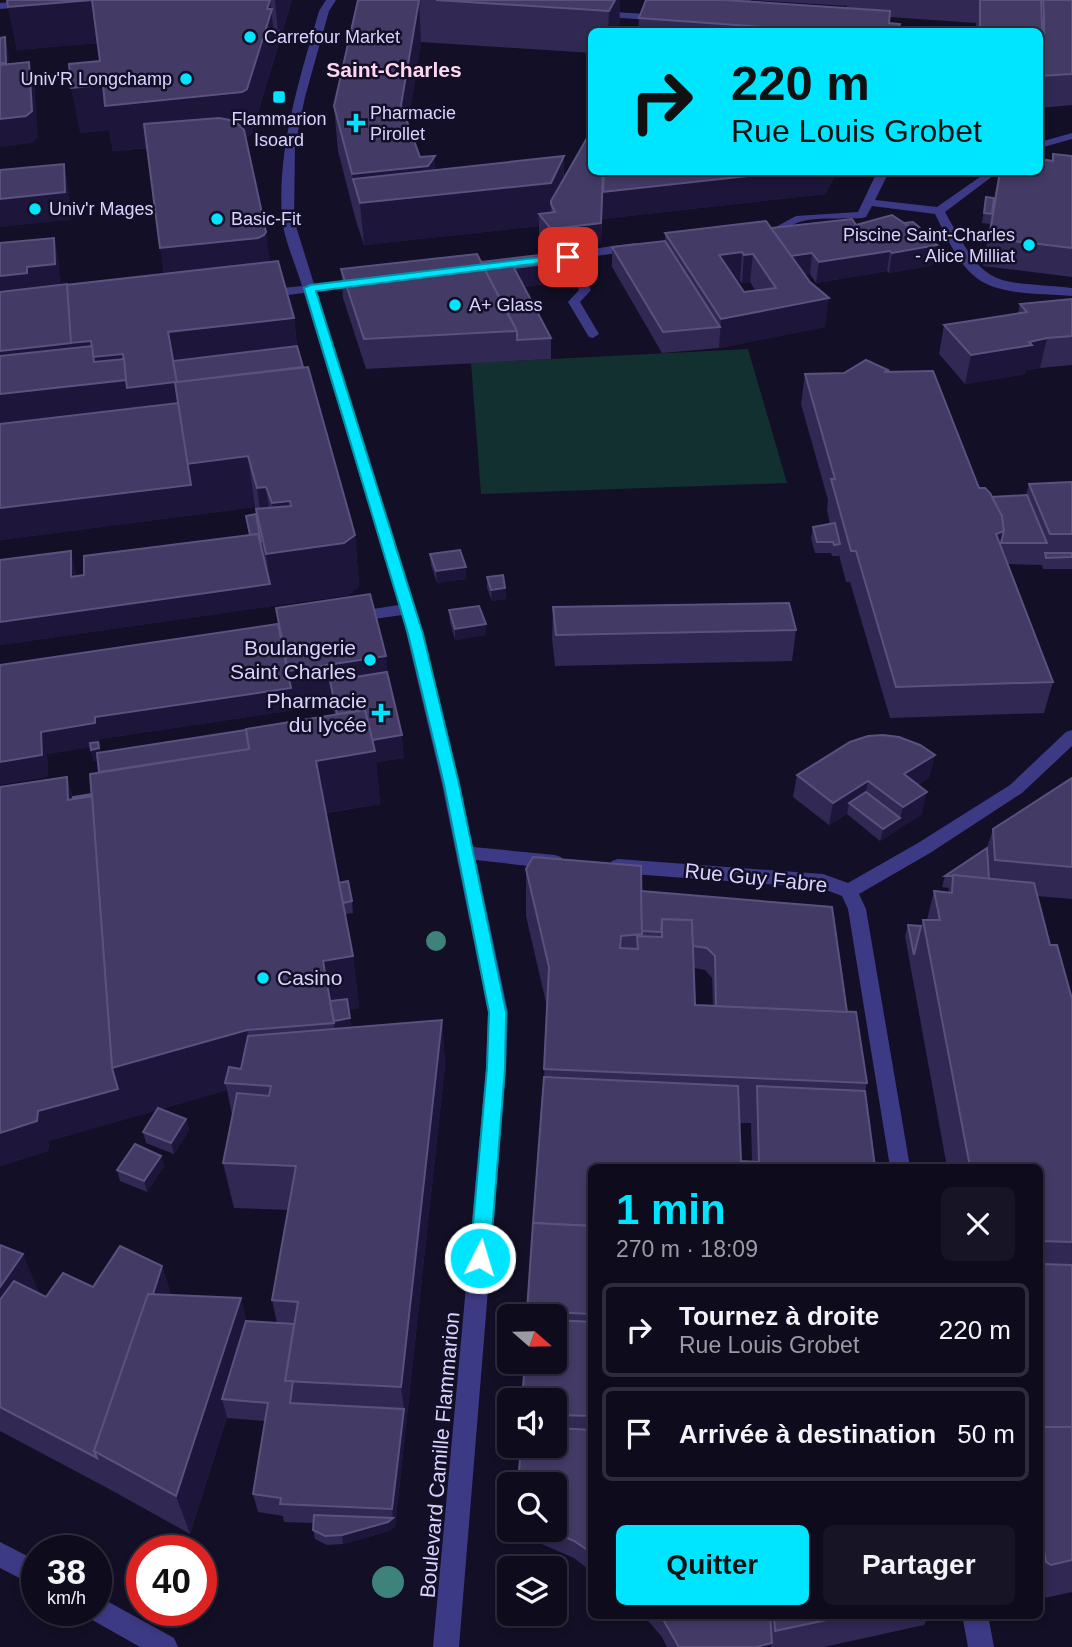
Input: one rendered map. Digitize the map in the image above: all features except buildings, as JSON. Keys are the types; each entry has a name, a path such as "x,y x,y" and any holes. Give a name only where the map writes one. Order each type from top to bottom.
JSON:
{"street":[{"path":"0,6 74,0"},
{"name":"Boulevard Camille Flammarion","path":"331,0 324,11 300,97 290,146 288,220 408,609 466,853 498,1012 494,1096 446,1647"},
{"path":"585,13 632,21 671,19"},
{"path":"1043,144 1072,136"},
{"path":"752,233 777,231 796,219 862,215 882,175"},
{"path":"868,202 939,211 989,175"},
{"path":"939,211 974,268 985,279 1011,286 1072,292"},
{"path":"515,263 648,244"},
{"path":"568,257 584,290 574,302 593,334"},
{"path":"248,295 371,281"},
{"path":"341,618 408,609"},
{"path":"849,891 924,848 1016,789 1072,736"},
{"path":"466,853 576,863"},
{"name":"Rue Guy Fabre","path":"604,865 823,881 849,891 857,909 900,1164"},
{"path":"0,1554 21,1566"},
{"path":"112,1617 165,1647"},
{"path":"976,1619 981,1647"}],"green space":[{"path":"748,349 787,483 481,494 471,363"}],"place":[{"name":"Carrefour Market","path":"250,37"},
{"name":"Univ'R Longchamp","path":"186,79"},
{"name":"Flammarion Isoard","path":"279,97"},
{"name":"Pharmacie Pirollet","path":"356,123"},
{"name":"Univ'r Mages","path":"35,209"},
{"name":"Basic-Fit","path":"217,219"},
{"name":"Piscine Saint-Charles - Alice Milliat","path":"1029,245"},
{"name":"A+ Glass","path":"455,305"},
{"name":"Boulangerie Saint Charles","path":"370,660"},
{"name":"Pharmacie du lycée","path":"381,713"},
{"name":"Casino","path":"263,978"}],"district":[{"name":"Saint-Charles","path":"394,70"}],"route":[{"path":"480,1258 498,1012 451,784 415,634 310,288 568,257"}]}
